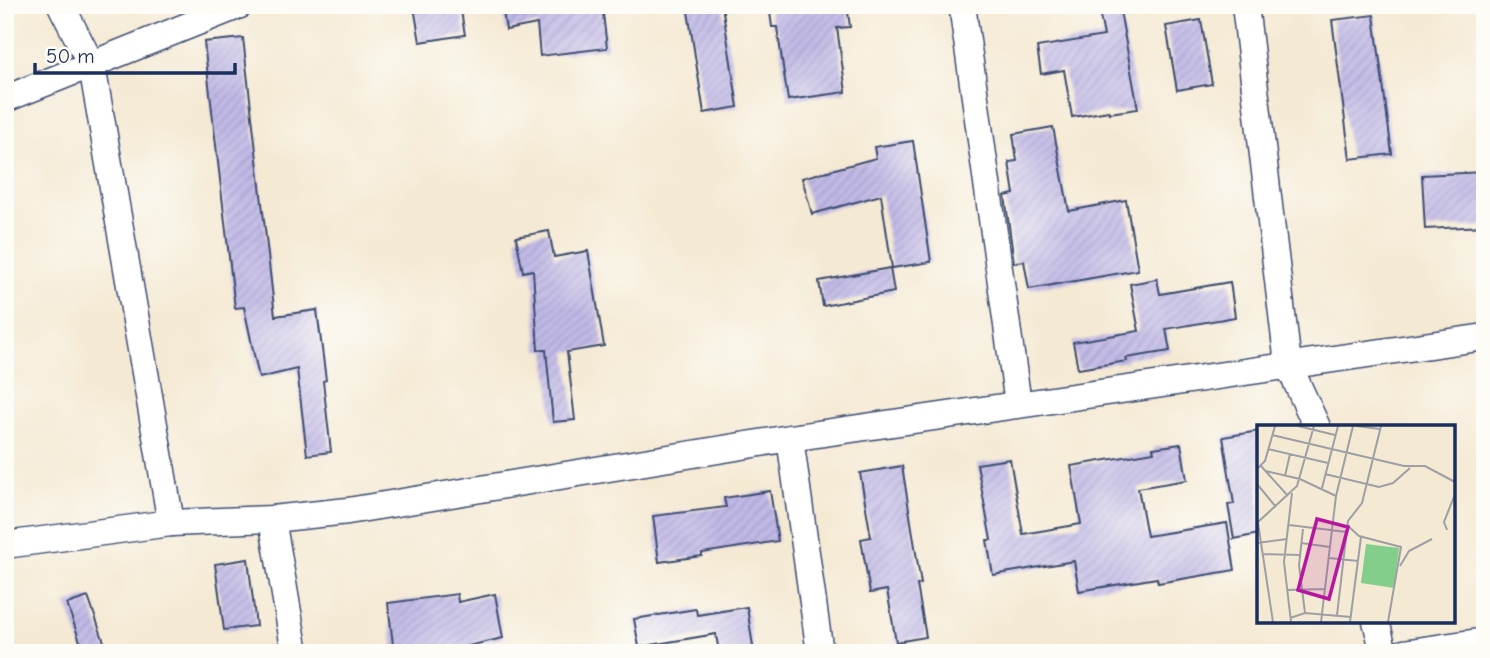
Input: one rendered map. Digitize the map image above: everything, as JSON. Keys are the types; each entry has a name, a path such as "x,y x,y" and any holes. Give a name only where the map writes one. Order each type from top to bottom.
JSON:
{"street":[{"path":"61,5 92,66 171,523"},
{"path":"5,100 240,5"},
{"path":"962,5 1018,404"},
{"path":"1245,5 1288,364 1316,425"},
{"path":"5,545 171,523 272,519 348,512 790,438 1485,337"},
{"path":"790,438 820,653"},
{"path":"272,519 295,653"},
{"path":"1376,623 1384,653"},
{"path":"1403,653 1485,641"}],"building":[{"path":"460,5 465,35 420,42 414,7"},
{"path":"502,5 602,5 607,48 540,56 537,24 506,30"},
{"path":"687,5 722,5 738,107 704,113"},
{"path":"769,5 847,5 850,27 837,28 846,92 788,100 777,27 772,27"},
{"path":"1098,5 1119,5 1138,109 1072,117 1064,70 1041,74 1037,47 1104,36"},
{"path":"1374,15 1392,154 1350,159 1332,20"},
{"path":"1201,20 1212,84 1177,90 1166,26"},
{"path":"243,38 275,316 317,310 331,452 307,455 297,369 259,378 244,307 235,308 204,42"},
{"path":"1053,127 1069,211 1126,200 1138,270 1029,289 1024,261 1014,263 1005,196 1014,194 1009,162 1017,161 1013,134"},
{"path":"913,141 931,262 892,268 881,195 812,214 802,178 876,158 874,147"},
{"path":"1485,172 1485,226 1425,229 1422,175"},
{"path":"549,231 554,257 588,251 604,346 567,352 575,420 553,422 546,350 538,350 533,270 523,272 516,237"},
{"path":"890,268 894,292 823,306 819,281"},
{"path":"1157,279 1160,294 1230,282 1235,317 1166,329 1170,351 1078,369 1073,342 1139,331 1130,284"},
{"path":"1257,431 1257,534 1234,539 1228,505 1234,504 1223,437"},
{"path":"1181,444 1187,480 1138,488 1147,536 1227,523 1235,570 1158,583 1157,578 1079,591 1074,561 993,575 987,540 991,540 977,464 1010,459 1023,534 1081,524 1071,466 1154,452 1153,448"},
{"path":"902,466 921,584 917,585 926,637 896,642 887,590 870,593 861,539 871,537 860,473"},
{"path":"770,491 778,541 659,562 653,516 726,507 724,498"},
{"path":"248,559 256,626 224,630 215,564"},
{"path":"457,594 458,602 495,594 503,638 464,647 394,653 388,603"},
{"path":"88,597 108,653 84,653 67,604"},
{"path":"747,607 754,653 719,653 716,634 639,647 634,619 696,609 697,615"}]}
